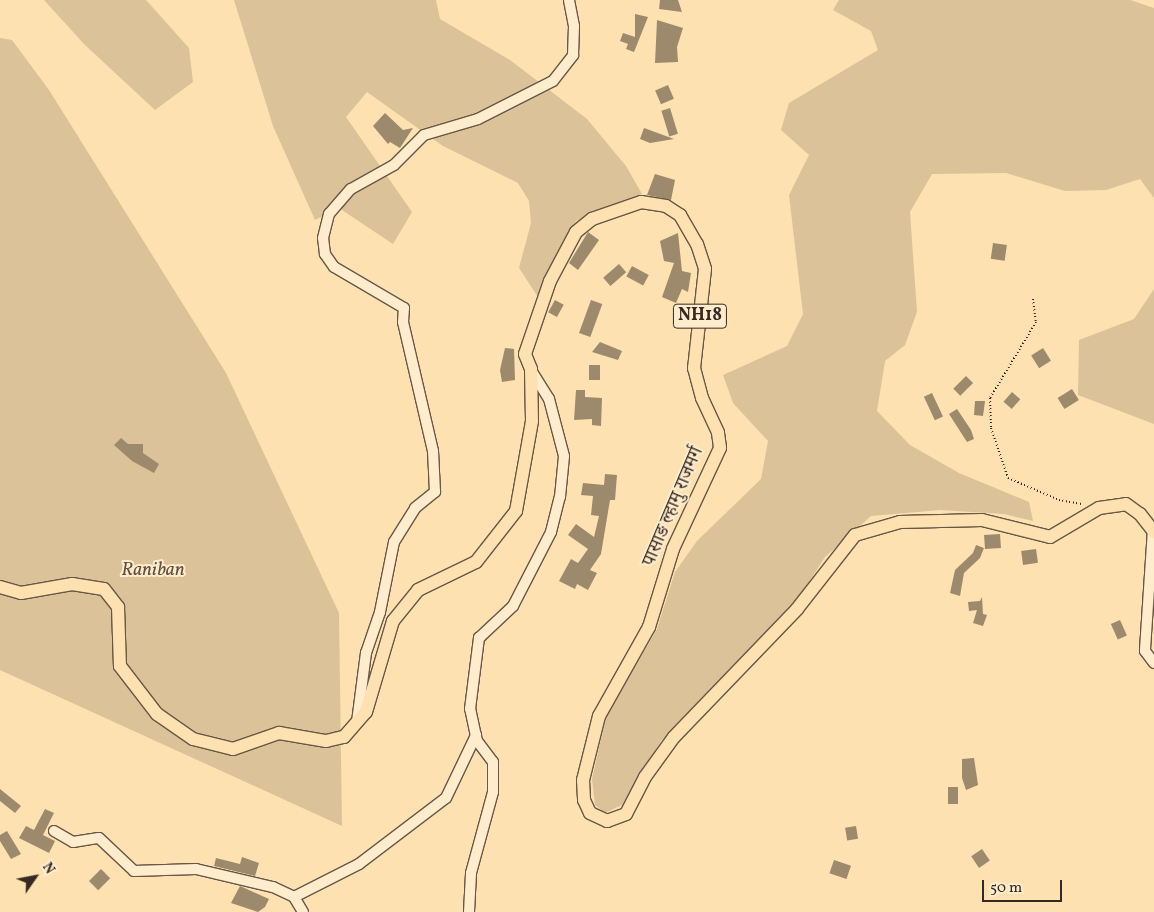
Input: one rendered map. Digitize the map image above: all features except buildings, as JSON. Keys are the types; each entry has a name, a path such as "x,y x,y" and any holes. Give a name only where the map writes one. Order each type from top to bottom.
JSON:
{"main road":[{"name":"पासाङ ल्हामु राजमर्ग","path":"0,587 21,594 72,584 104,590 118,607 120,666 157,714 193,739 234,750 279,733 332,741 344,736 366,712 393,621 418,590 476,562 516,511 532,421 531,369 525,354 550,281 576,232 592,219 641,202 666,206 680,215 697,244 705,269 694,368 702,398 718,433 720,448 673,549 650,627 599,716 583,780 584,800 590,813 607,821 626,814 645,777 674,737 797,609 855,535 900,522 982,520 1050,537 1099,508 1126,504 1140,514 1153,531"}],"street":[{"path":"357,722 366,653 380,612 394,542 415,508 435,492 433,451 403,322 404,308 334,267 325,254 323,238 329,214 352,189 394,165 424,135 478,118 553,81 573,55 574,26 569,0"},
{"path":"469,912 471,873 492,792 493,762 476,735 470,709 479,638 513,606 551,532 560,497 564,456 549,399 531,369"},
{"path":"1153,531 1145,651 1154,663"},
{"path":"294,898 359,864 446,798 476,735"},
{"path":"54,831 73,842 99,838 134,871 196,869 273,887 294,898 303,912"}],"path":[{"path":"1033,299 1036,322 990,398 990,428 999,457 1008,478 1059,500 1099,508"}],"green space":[{"path":"44,0 146,0 189,48 193,82 155,110 84,44"},
{"path":"234,0 436,0 440,19 510,60 587,119 626,166 642,194 576,221 538,297 519,268 531,223 529,201 518,183 443,146 367,92 346,117 412,212 393,244 339,208 315,220 273,126"},
{"path":"839,0 1130,0 1154,8 1154,198 1140,179 1106,190 1065,191 1006,173 932,174 910,212 917,312 905,345 885,361 877,411 910,445 959,473 1029,502 1033,521 1004,514 940,510 871,516 825,557 791,610 661,741 624,804 605,813 595,805 592,779 606,717 657,629 675,572 697,541 761,479 768,441 733,403 723,375 787,346 803,314 789,195 809,155 781,130 789,103 878,50 871,31 833,10"},
{"name":"Raniban","path":"0,38 12,40 49,90 226,373 339,613 342,826 0,670"},
{"path":"1154,289 1154,424 1078,395 1079,340 1134,319"}]}
